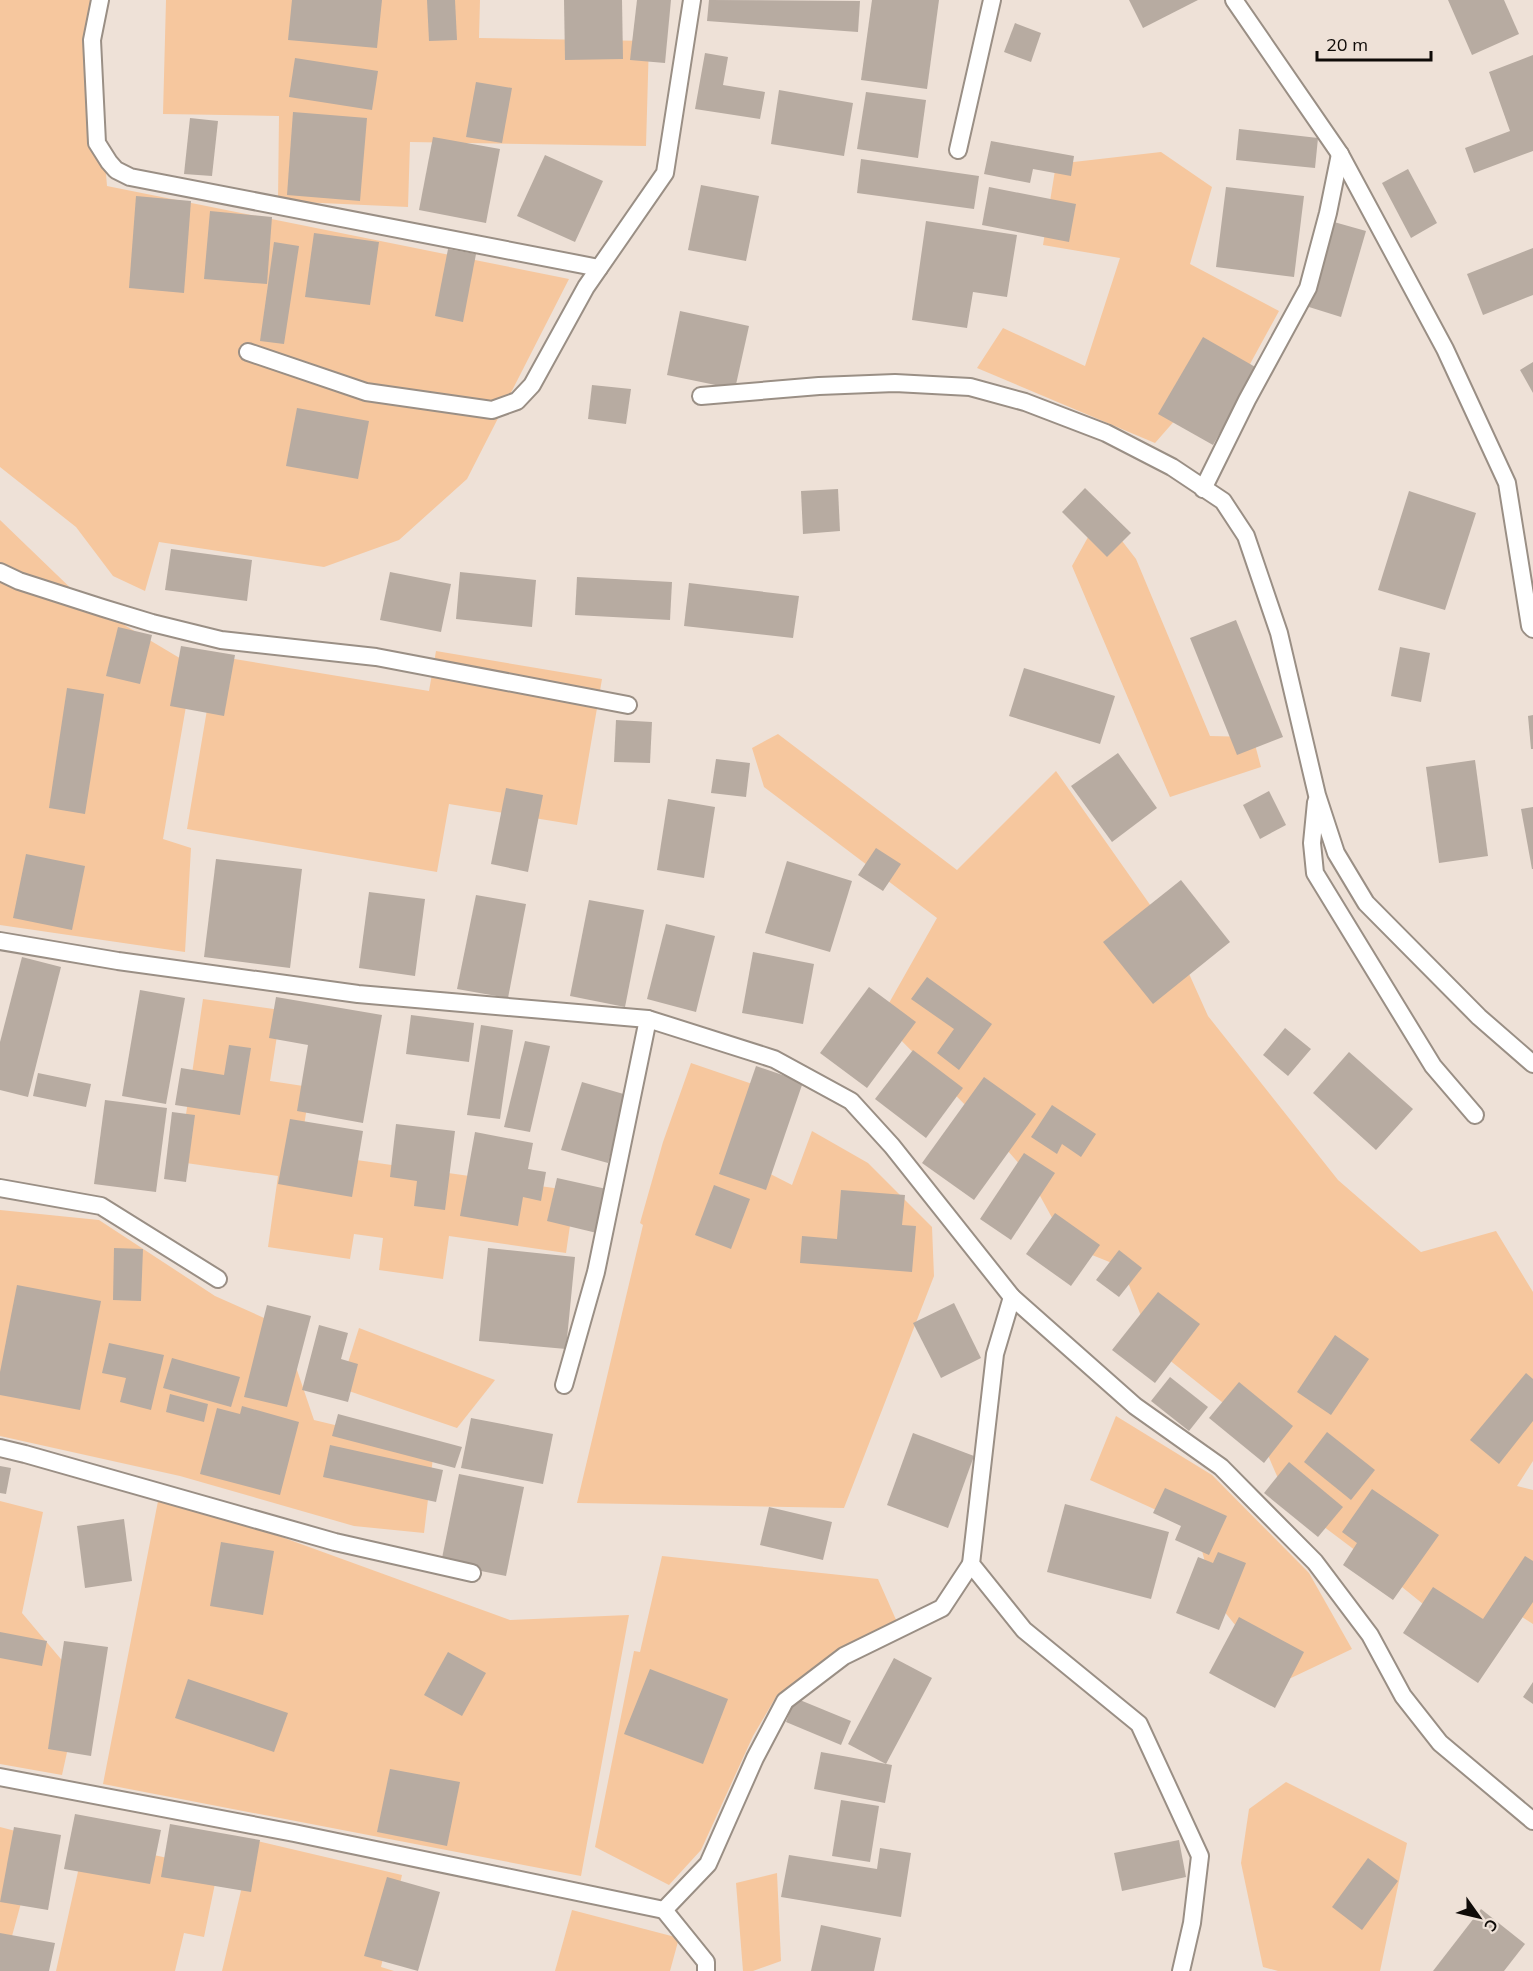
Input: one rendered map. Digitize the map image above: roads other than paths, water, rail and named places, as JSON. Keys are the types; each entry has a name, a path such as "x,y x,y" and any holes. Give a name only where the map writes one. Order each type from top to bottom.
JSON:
{"lane":[{"path":"100,0 92,40 97,143 116,170 130,177 599,268"},
{"path":"248,352 366,392 492,410 517,401 532,385 586,287 665,173 692,0"},
{"path":"958,150 992,0"},
{"path":"1234,0 1340,153 1445,349 1507,483 1530,626 1533,629"},
{"path":"1203,489 1247,400 1308,288 1328,213 1340,153"},
{"path":"701,396 819,386 895,383 970,387 1025,402 1106,433 1172,467 1223,501 1246,536 1279,633 1317,795 1336,853 1366,903 1479,1017 1533,1064"},
{"path":"0,572 20,582 103,608 221,640 376,657 628,705"},
{"path":"1317,795 1312,843 1315,873 1433,1066 1475,1115"},
{"path":"0,941 118,961 358,993 648,1019 774,1059 852,1101 892,1146 1012,1297 1135,1406 1221,1467 1315,1562 1371,1635 1403,1696 1440,1743 1533,1821"},
{"path":"564,1385 596,1272 648,1019"},
{"path":"0,1188 100,1206 218,1279"},
{"path":"664,1910 708,1864 755,1758 785,1701 844,1656 942,1608 971,1564 995,1354 1012,1297"},
{"path":"0,1448 335,1542 472,1573"},
{"path":"971,1564 1024,1630 1139,1724 1200,1856 1192,1923 1181,1971"},
{"path":"0,1777 294,1833 664,1910 706,1962 706,1971"}]}
